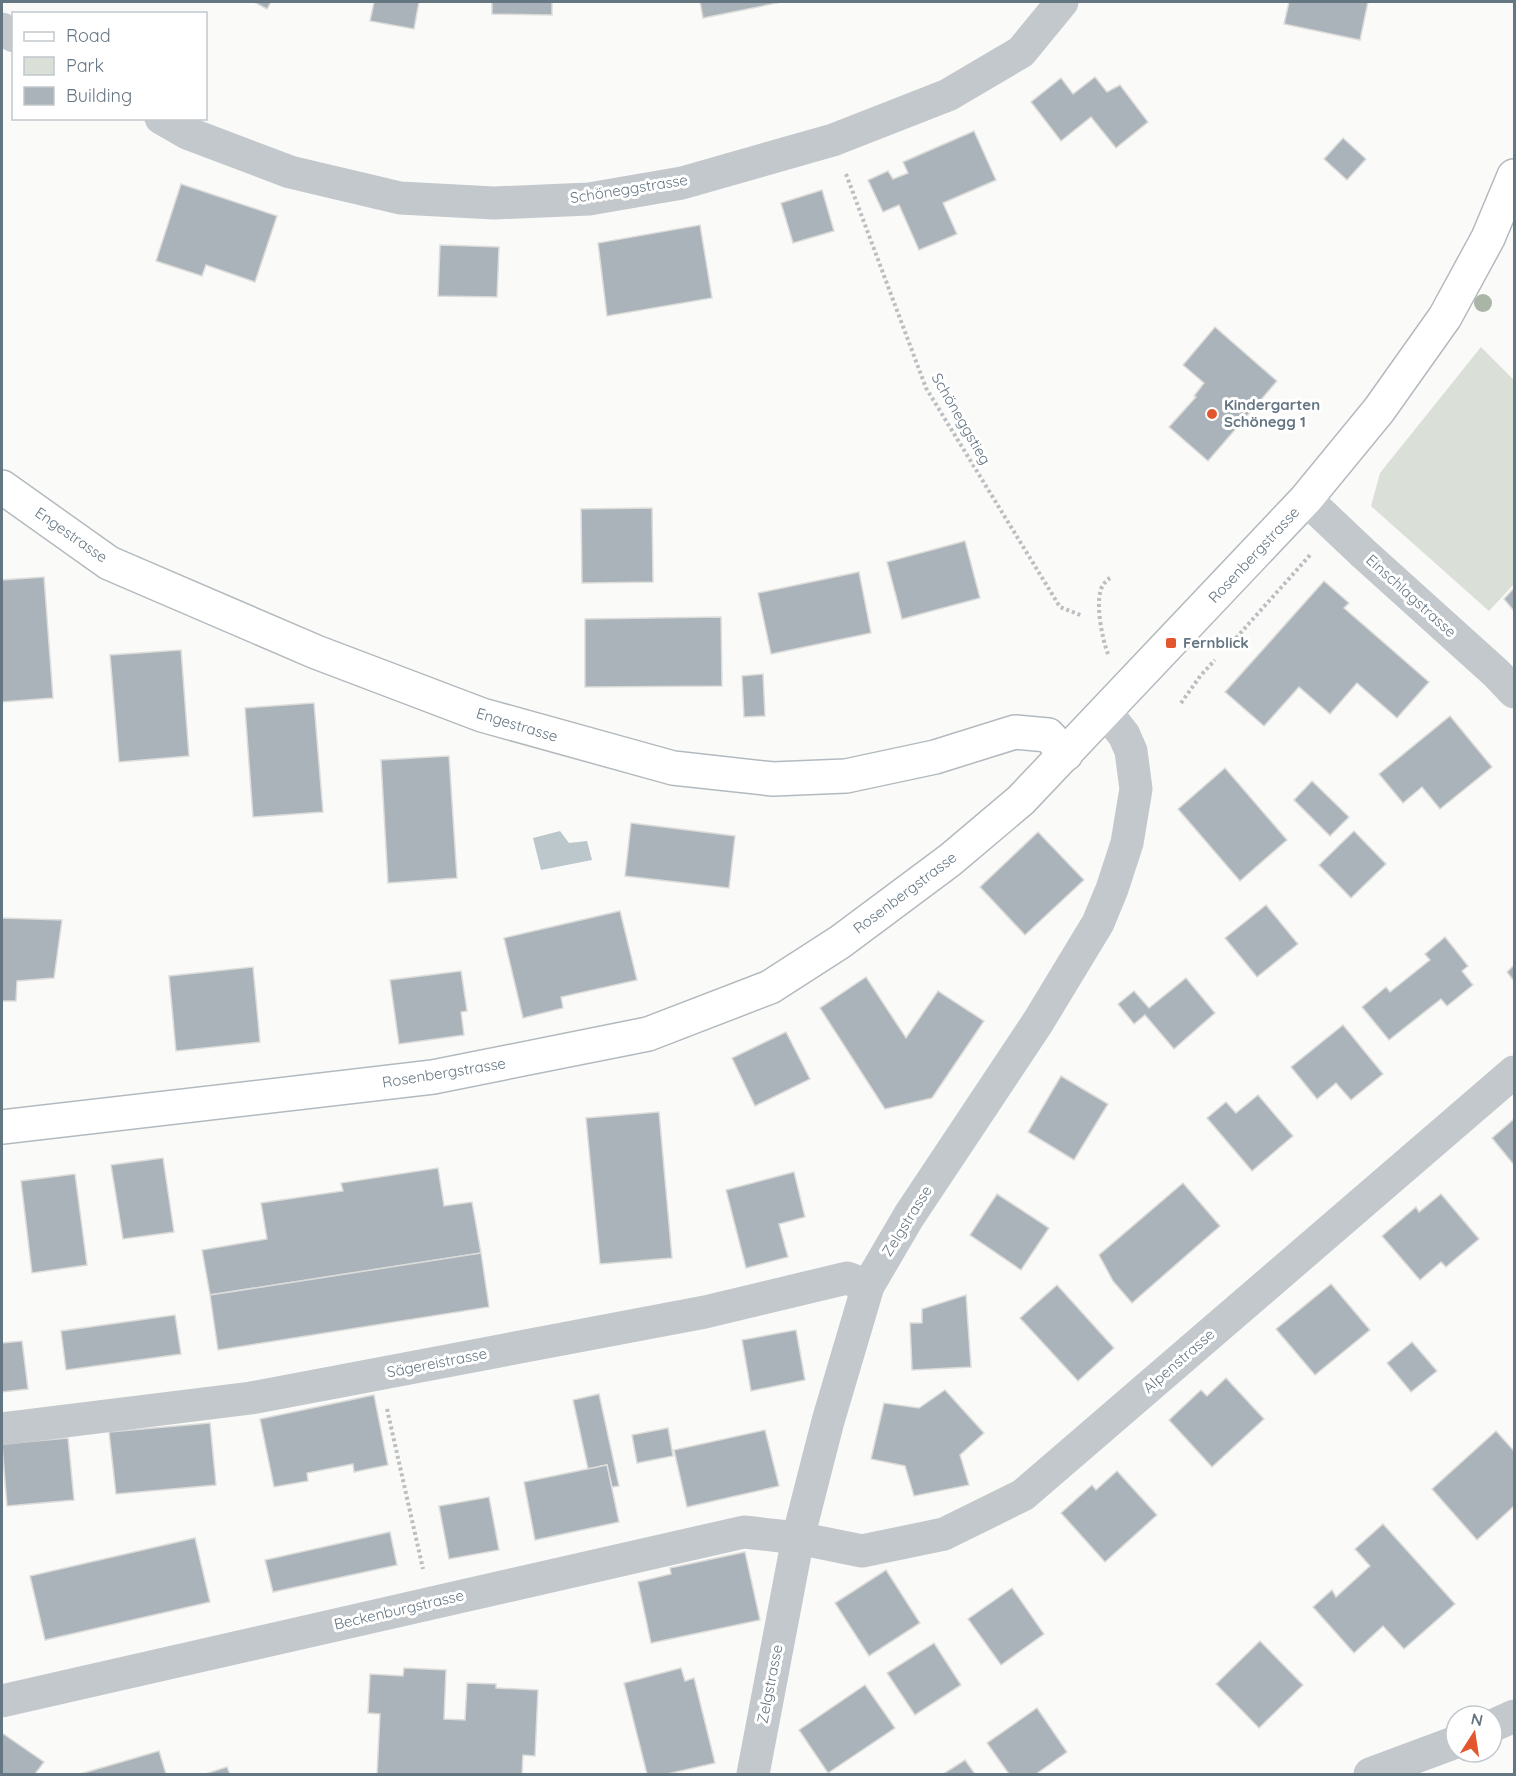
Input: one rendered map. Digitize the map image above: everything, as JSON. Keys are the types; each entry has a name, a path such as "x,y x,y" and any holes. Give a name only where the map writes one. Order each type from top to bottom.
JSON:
{"street":[{"name":"Schöneggstrasse","path":"164,120 187,133 290,172 400,198 494,203 589,199 682,183 832,140 948,95 1021,52 1062,2"},
{"name":"Rosenbergstrasse","path":"2,1127 433,1077 648,1034 770,987 840,942 950,860 1022,800 1306,499 1379,410 1445,317 1501,230 1515,176"},
{"name":"Engestrasse","path":"2,487 109,563 316,652 482,715 673,768 773,779 846,776 935,757 1015,732 1048,735 1066,754"},
{"name":"Einschlagstrasse","path":"1306,499 1515,692"},
{"name":"Zelgstrasse","path":"753,1774 798,1538 828,1421 868,1286 909,1216 1038,1022 1098,923 1127,843 1136,789 1131,751 1124,735 1106,712"},
{"name":"Alpenstrasse","path":"798,1538 862,1551 944,1534 1023,1495 1515,1072"},
{"name":"Sägereistrasse","path":"2,1429 251,1398 705,1311 847,1278 868,1286"},
{"name":"Beckenburgstrasse","path":"2,1701 744,1532 798,1538"},
{"path":"1370,1774 1444,1746"}],"path":[{"name":"Schöneggstieg","path":"832,140 927,388 1060,607 1083,616"},
{"path":"1236,638 1317,546"},
{"path":"1107,654 1098,607 1101,586 1110,578"},
{"path":"1181,703 1215,660"},
{"path":"379,1374 431,1603"}],"green space":[{"path":"1481,347 1514,380 1514,584 1489,611 1371,506 1380,473"}],"shaded area":[{"path":"560,831 569,843 587,841 592,860 541,870 533,838"}],"building":[{"path":"254,2 271,2 267,9"},
{"path":"374,2 419,2 414,29 370,21"},
{"path":"492,2 552,2 552,15 492,14"},
{"path":"700,2 782,2 703,18"},
{"path":"1289,2 1368,2 1360,40 1284,24"},
{"path":"1095,77 1107,92 1120,85 1148,122 1116,148 1091,117 1061,141 1031,102 1061,78 1073,94"},
{"path":"974,131 996,180 943,203 957,234 919,250 899,205 883,212 868,180 888,171 893,179 908,173 903,162"},
{"path":"1343,138 1366,159 1347,180 1324,159"},
{"path":"181,184 277,216 255,282 206,265 202,276 156,261"},
{"path":"822,190 834,231 793,243 781,203"},
{"path":"700,225 712,298 607,316 598,243"},
{"path":"440,245 499,247 497,297 438,296"},
{"path":"1215,327 1277,381 1208,461 1169,427 1196,397 1194,396 1204,383 1183,365"},
{"path":"652,508 653,582 582,583 581,509"},
{"path":"965,541 980,598 902,619 887,562"},
{"path":"859,572 871,633 771,654 758,593"},
{"path":"44,577 53,698 2,702 2,580"},
{"path":"1324,581 1349,603 1344,608 1429,682 1397,718 1357,683 1330,714 1299,687 1264,726 1225,692"},
{"path":"1514,588 1514,611 1504,599"},
{"path":"721,617 722,686 585,687 585,619"},
{"path":"181,650 189,756 119,762 110,655"},
{"path":"763,674 765,716 744,717 742,676"},
{"path":"314,703 323,812 253,817 245,708"},
{"path":"1450,716 1492,767 1440,809 1422,787 1403,803 1379,774"},
{"path":"449,756 457,878 388,883 381,760"},
{"path":"1225,768 1287,840 1240,881 1178,809"},
{"path":"1312,781 1349,817 1330,836 1294,800"},
{"path":"631,823 735,836 729,888 625,876"},
{"path":"1354,831 1386,864 1351,898 1319,865"},
{"path":"1038,832 1084,880 1025,935 980,887"},
{"path":"1266,905 1298,944 1257,977 1225,938"},
{"path":"620,911 637,980 561,997 563,1008 523,1018 504,938"},
{"path":"2,918 62,920 54,978 17,981 16,1001 2,1001"},
{"path":"1445,937 1468,966 1462,971 1473,985 1447,1006 1441,999 1389,1040 1362,1007 1386,987 1390,992 1430,960 1425,954"},
{"path":"1514,965 1514,981 1507,972"},
{"path":"253,967 260,1042 176,1051 169,976"},
{"path":"461,971 467,1011 461,1012 464,1035 399,1044 390,980"},
{"path":"866,977 906,1038 938,991 984,1021 932,1098 885,1109 820,1008"},
{"path":"1186,978 1215,1013 1174,1049 1145,1015 1134,1024 1118,1004 1134,991 1149,1008"},
{"path":"1343,1025 1383,1074 1351,1100 1336,1083 1317,1099 1291,1067"},
{"path":"786,1032 810,1079 755,1106 732,1058"},
{"path":"1061,1076 1108,1104 1074,1160 1028,1132"},
{"path":"1258,1095 1293,1136 1252,1171 1207,1118 1226,1102 1236,1113"},
{"path":"659,1112 672,1258 600,1264 586,1118"},
{"path":"1514,1119 1514,1165 1492,1138"},
{"path":"163,1158 174,1232 123,1239 111,1165"},
{"path":"438,1168 444,1206 472,1202 481,1253 210,1295 202,1250 267,1239 261,1203 343,1191 341,1183"},
{"path":"794,1172 805,1217 779,1224 788,1257 746,1268 726,1190"},
{"path":"75,1174 87,1265 32,1273 21,1181"},
{"path":"1183,1183 1220,1226 1132,1303 1113,1281 1099,1255"},
{"path":"997,1194 1049,1228 1021,1270 970,1235"},
{"path":"1441,1194 1479,1239 1446,1267 1441,1262 1420,1280 1382,1236 1416,1207 1419,1212"},
{"path":"481,1253 489,1307 218,1350 210,1295"},
{"path":"1331,1284 1370,1330 1315,1375 1276,1329"},
{"path":"1057,1285 1114,1348 1078,1381 1020,1318"},
{"path":"966,1295 971,1367 912,1370 910,1323 922,1323 922,1309"},
{"path":"175,1315 181,1354 66,1370 61,1331"},
{"path":"796,1330 805,1380 751,1391 742,1340"},
{"path":"22,1341 28,1389 2,1392 2,1343"},
{"path":"1412,1342 1437,1371 1411,1392 1387,1363"},
{"path":"1226,1378 1264,1419 1212,1467 1169,1420 1201,1390 1207,1396"},
{"path":"945,1390 984,1433 960,1455 969,1485 914,1496 905,1466 871,1459 884,1403 919,1408"},
{"path":"599,1394 619,1486 612,1487 607,1465 588,1469 573,1400"},
{"path":"374,1395 388,1465 354,1472 353,1464 307,1473 308,1481 274,1487 260,1419"},
{"path":"210,1423 216,1485 116,1494 109,1432"},
{"path":"668,1428 673,1456 637,1463 632,1435"},
{"path":"765,1430 779,1486 687,1507 674,1450"},
{"path":"1496,1431 1514,1451 1514,1506 1477,1540 1432,1489"},
{"path":"68,1438 74,1500 7,1506 2,1444"},
{"path":"607,1465 619,1522 535,1540 524,1482"},
{"path":"1117,1471 1157,1515 1105,1562 1061,1513 1092,1485 1096,1490"},
{"path":"489,1497 499,1550 449,1559 439,1506"},
{"path":"1383,1524 1455,1604 1404,1649 1383,1626 1354,1653 1313,1607 1332,1590 1336,1597 1370,1566 1355,1549"},
{"path":"390,1532 397,1565 273,1592 265,1560"},
{"path":"195,1538 210,1602 45,1640 30,1576"},
{"path":"745,1552 760,1620 651,1643 638,1582 671,1574 670,1568"},
{"path":"886,1570 920,1623 869,1656 835,1603"},
{"path":"1012,1588 1044,1634 1001,1665 968,1619"},
{"path":"1260,1641 1303,1685 1259,1728 1216,1684"},
{"path":"934,1643 961,1685 915,1715 887,1673"},
{"path":"404,1668 446,1670 444,1719 465,1720 467,1683 496,1684 496,1688 538,1690 535,1756 523,1755 522,1774 377,1774 380,1714 368,1713 370,1674 403,1676"},
{"path":"681,1668 685,1681 694,1678 715,1763 667,1774 647,1774 624,1683"},
{"path":"865,1685 895,1728 828,1773 799,1730"},
{"path":"1037,1708 1067,1752 1036,1774 1009,1774 987,1743"},
{"path":"2,1733 44,1762 35,1774 2,1774"},
{"path":"159,1751 166,1774 80,1774"},
{"path":"965,1760 975,1774 943,1774"},
{"path":"227,1767 230,1774 205,1774"}],"place":[{"name":"Kindergarten Schönegg 1","path":"1212,414"},
{"name":"Fernblick","path":"1171,643"}]}
